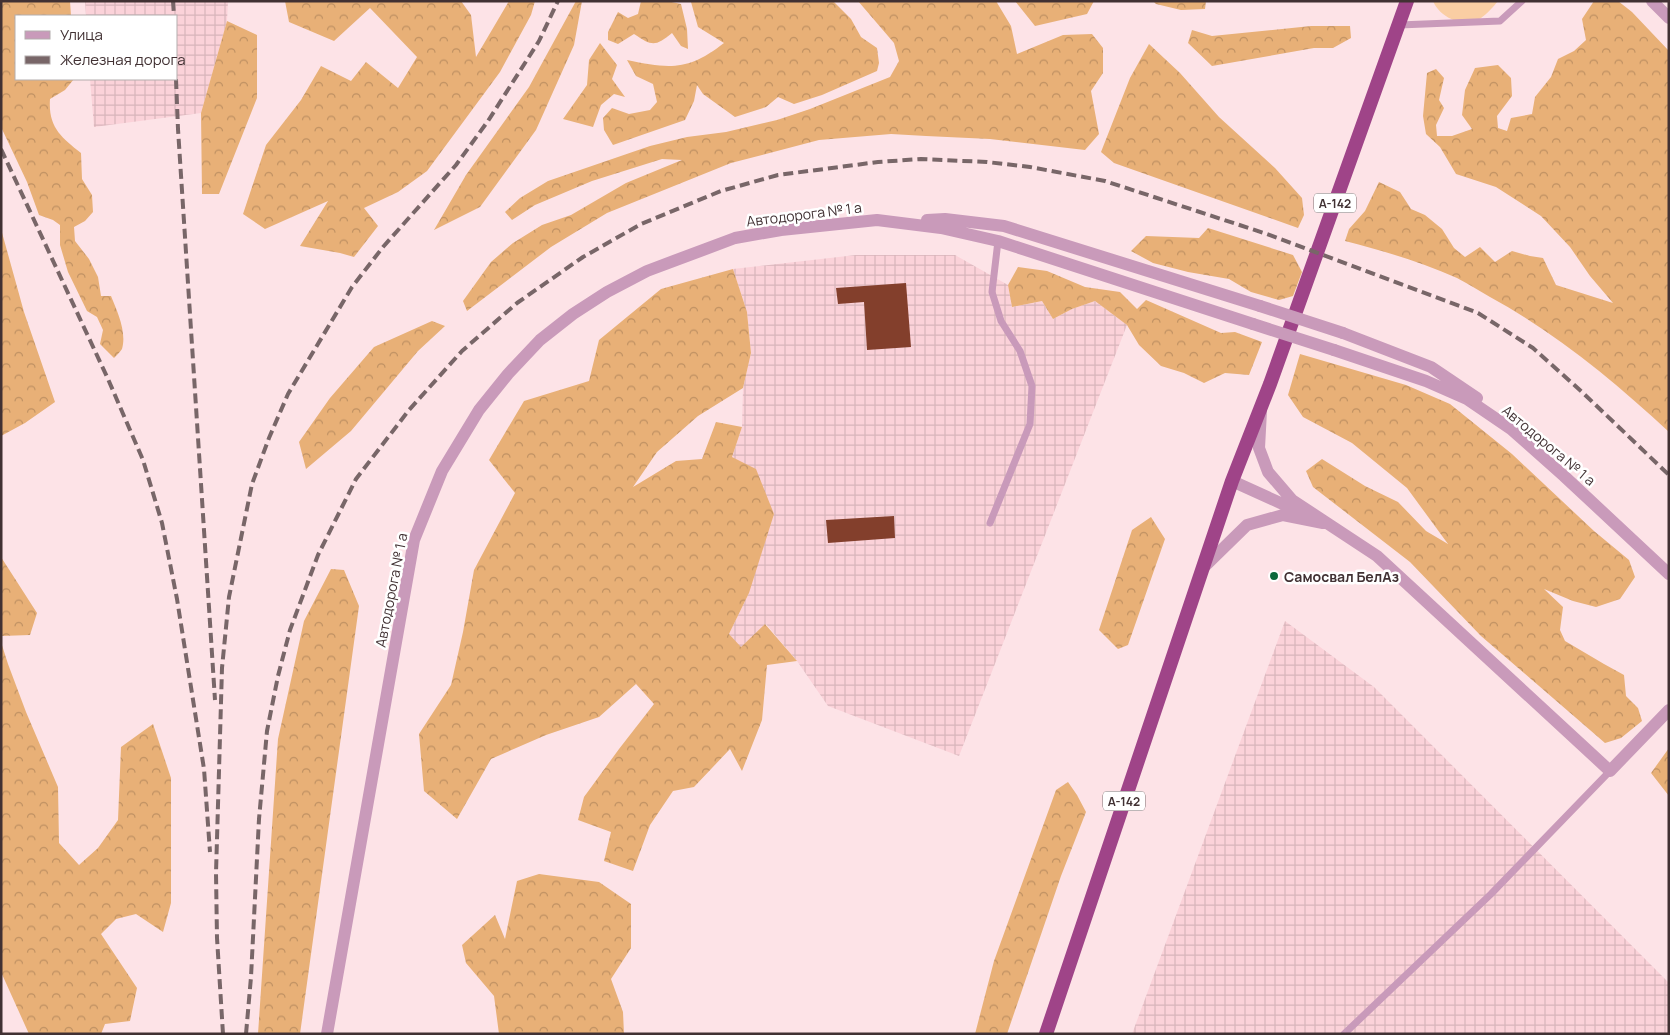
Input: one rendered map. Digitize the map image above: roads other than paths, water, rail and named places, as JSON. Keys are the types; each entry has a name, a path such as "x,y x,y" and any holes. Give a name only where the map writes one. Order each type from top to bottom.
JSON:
{"highway":[{"name":"А-142","path":"1046,1034 1232,481 1262,404 1407,1"}],"street":[{"path":"1652,1 1669,18"},
{"path":"877,220 945,219 1004,226 1343,333 1431,367 1471,393 1511,429"},
{"name":"Автодорога № 1 а","path":"327,1034 414,540 442,471 479,410 508,374 540,340 573,314 607,292 647,271 736,238 781,230 877,220 942,228 998,241 1426,381 1467,399 1511,429 1669,574"},
{"path":"1262,404 1259,448 1268,472 1292,500 1377,556 1610,771 1669,710"},
{"path":"1232,481 1331,524"},
{"path":"1203,568 1247,524 1283,515 1331,524"}],"lane":[{"path":"1399,25 1500,21 1522,1"},
{"path":"990,523 1030,424 1032,386 1020,351 1001,321 992,292 998,241"},
{"path":"1344,1034 1491,894 1610,771"}],"railway":[{"path":"173,1 174,15"},
{"path":"223,1034 217,938 216,873 222,668 229,597 252,484 288,394 352,287 383,247 456,165 488,121 539,41 558,1"},
{"path":"176,80 215,700"},
{"path":"1,149 108,379 143,460 162,523 177,599 204,769 210,852"},
{"path":"246,1034 251,977 259,819 267,731 290,630 318,555 356,479 409,410 462,351 517,303 583,257 641,224 721,191 778,175 878,162 921,159 987,162 1030,167 1105,181 1267,234 1478,313 1533,348 1669,475"}],"place":[{"name":"Самосвал БелАз","path":"1274,576"}]}
